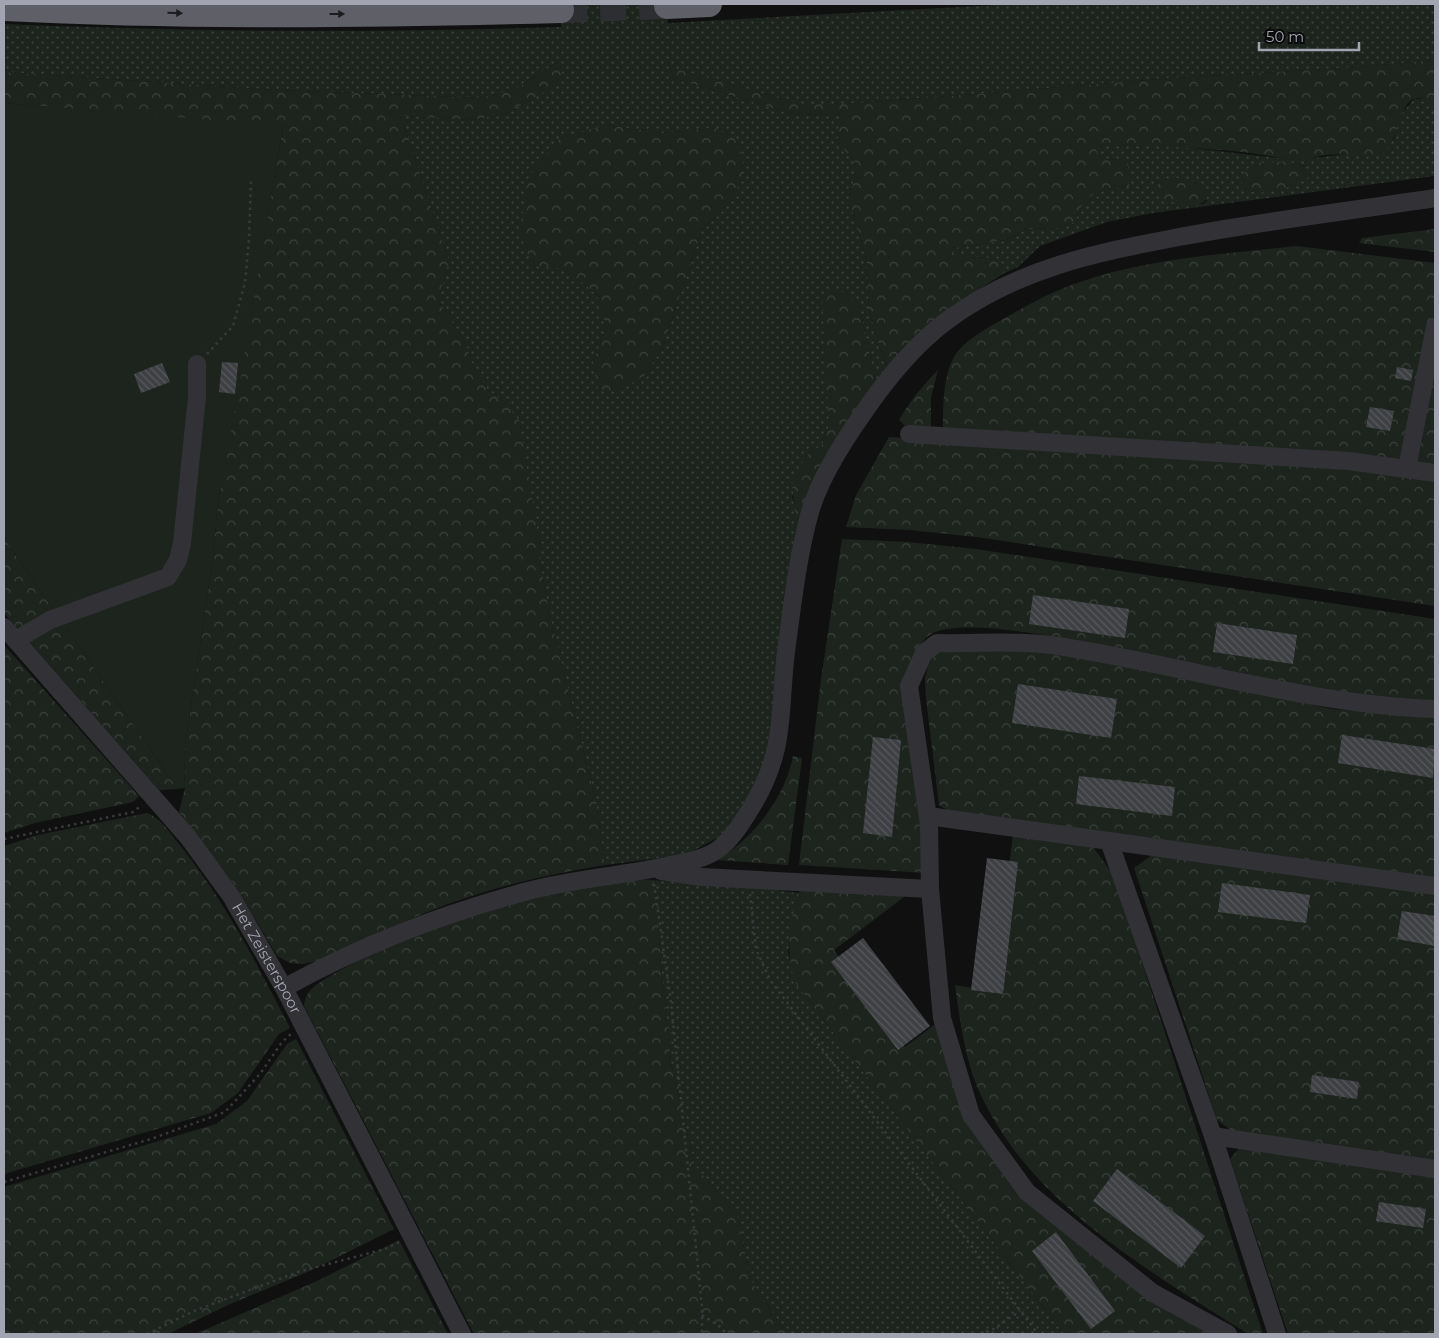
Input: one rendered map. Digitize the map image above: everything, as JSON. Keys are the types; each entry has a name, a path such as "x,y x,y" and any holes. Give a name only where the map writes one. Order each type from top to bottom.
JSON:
{"highway":[{"path":"667,6 709,4"},
{"path":"4,8 263,14 407,14 561,10"}],"street":[{"path":"284,988 328,964 429,920 528,891 652,870 707,857 723,846 740,827 767,780 779,741 784,663 796,578 811,509 843,442 891,372 944,322 983,298 1035,271 1095,253 1218,230 1435,198"},
{"path":"1406,468 1435,327"},
{"path":"16,640 50,620 168,577 178,560 182,543 197,397 197,364"},
{"path":"909,434 1349,461 1435,473"},
{"name":"Het Zeisterspoor","path":"4,627 213,868 245,918 284,988 462,1334"},
{"path":"1228,1334 1153,1293 1027,1192 971,1115 942,1018 930,889 928,816 909,686 924,653 938,643 1050,645 1326,699 1386,707 1435,708"},
{"path":"928,816 1435,886"},
{"path":"1109,841 1213,1136 1277,1334"},
{"path":"652,870 702,877 930,889"},
{"path":"1213,1136 1435,1169"}],"path":[{"path":"197,364 233,326 245,283 251,180"},
{"path":"4,839 133,812 146,803 156,800"},
{"path":"652,870 671,1002 702,1315 702,1334"},
{"path":"749,880 756,949 770,980 1038,1334"},
{"path":"4,1182 151,1139 224,1112 260,1074 282,1042 303,1026"},
{"path":"148,1334 194,1311 298,1272 385,1248 411,1236"},
{"path":"980,1334 992,1330 1020,1311"},
{"path":"702,1315 722,1328 726,1334"}],"green space":[{"path":"560,4 666,4 668,23 1016,4 1435,4 1435,60 1360,67 1174,78 847,104 799,104 676,69 669,63 673,78 792,114 844,115 837,133 840,146 854,160 857,168 849,200 867,262 869,309 879,346 888,369 876,383 859,305 828,377 829,426 822,445 806,456 792,497 802,542 773,756 739,819 717,838 691,852 669,857 605,865 596,801 550,617 542,573 539,540 523,451 506,404 488,390 474,369 466,344 438,300 449,261 401,116 472,120 505,114 559,83 553,65 519,87 487,98 276,90 4,72 4,24 282,31 561,27","holes":["606,125 662,133 715,128 734,198 702,230 664,343 645,375 593,362 606,329 597,295 567,269"]},
{"path":"1435,60 1435,106 1421,99 1411,100 1405,108 1390,146 1382,155 1370,157 1331,154 1298,160 1242,152 1156,146 1105,145 1096,149 1100,159 1121,160 1128,164 1129,187 1110,189 1095,194 1084,203 1076,221 1060,228 1026,229 1007,240 953,248 952,252 964,257 990,258 1002,263 1003,274 970,295 888,369 879,346 869,309 867,262 849,200 857,168 854,160 840,146 837,132 843,115 792,114 673,78 669,63 677,69 799,104 847,104 1174,78 1360,67"},
{"path":"553,65 563,67 560,83 505,114 472,120 401,116 449,261 438,300 466,344 474,369 488,390 506,404 519,420 550,617 596,801 605,865 536,878 491,890 447,904 317,961 302,964 290,963 277,956 238,890 179,812 185,788 184,753 213,557 218,502 283,127 4,103 4,72 276,90 487,98 519,87"},
{"path":"1414,99 1427,99 1435,106 1435,176 1153,213 1107,222 1040,246 1018,267 1003,274 1001,263 996,260 964,257 952,252 953,248 1007,240 1026,229 1060,228 1076,221 1084,203 1094,194 1109,189 1128,187 1120,160 1100,159 1096,149 1105,145 1175,146 1297,160 1347,154 1394,139 1401,114","holes":["1257,163 1295,163 1305,166 1277,186 1261,192 1253,192 1245,189","1177,178 1196,183 1207,201 1203,204 1179,204 1163,180"]},
{"path":"4,103 283,126 218,502 213,557 184,753 185,788 178,789 4,538"},
{"path":"606,125 662,133 715,128 736,139 743,162 741,179 734,198 702,230 664,343 645,375 618,392 598,389 593,362 606,329 597,295 567,269 533,266 519,233 529,176 560,138"},
{"path":"1285,162 1299,164 1310,171 1309,177 1295,185 1276,191 1249,191 1243,187 1241,178 1250,166 1257,163"},
{"path":"1177,178 1203,188 1208,195 1205,201 1200,204 1184,205 1155,194 1156,186 1163,180"},
{"path":"1435,229 1435,252 1359,243 1362,238"},
{"path":"1297,246 1435,263 1435,464 1364,454 943,428 947,377 949,368 958,351 980,333 1032,303 1060,289 1133,267 1187,258"},
{"path":"830,290 843,292 859,305 876,383 802,542 796,529 792,480 806,456 822,445 829,426 822,298"},
{"path":"938,370 931,397 931,427 905,426 899,420 927,381"},
{"path":"889,437 1040,446 1435,476 1435,606 977,537 909,530 846,527 856,495"},
{"path":"4,538 178,789 159,790 4,613"},
{"path":"842,539 908,542 976,549 1435,619 1435,700 1383,698 1306,687 1169,658 1038,634 1000,629 946,629 933,633 925,639 911,667 926,873 799,865 821,679"},
{"path":"4,645 139,796 133,802 35,823 4,833"},
{"path":"1004,647 1123,665 1332,709 1435,717 1435,878 954,814 939,805 926,699 925,678 928,667 932,658 942,650"},
{"path":"793,756 802,758 788,865 717,860 743,841 765,816 783,787"},
{"path":"147,813 165,826 196,866 226,910 290,1028 279,1034 238,1093 211,1113 4,1174 4,846 38,835"},
{"path":"1013,834 1091,844 1114,876 1263,1334 1248,1334 1172,1286 1097,1232 1062,1202 1030,1170 1003,1134 981,1095 967,1055 955,985 994,992"},
{"path":"1152,855 1435,890 1435,1163 1232,1131 1217,1120 1134,868"},
{"path":"633,878 652,880 657,903 671,1063 695,1166 738,1218 750,1279 787,1334 474,1334 304,1006 305,999 309,992 322,981 343,969 401,941 462,916 521,898"},
{"path":"652,880 748,886 797,893 788,953 796,984 1064,1334 787,1334 750,1279 738,1218 695,1166 671,1063 657,903"},
{"path":"805,890 908,894 834,950 905,1047 942,1019 961,1090 1013,1173 1216,1334 1064,1334 796,984 790,961 790,938 797,893"},
{"path":"296,1039 394,1229 312,1270 228,1305 168,1334 4,1334 4,1187 216,1124 247,1101 287,1044"},
{"path":"1239,1148 1435,1177 1435,1334 1288,1334 1230,1159"},
{"path":"399,1240 448,1334 195,1334 317,1281"}],"building":[{"path":"222,362 238,363 235,394 219,392"},
{"path":"162,363 170,382 141,393 134,374"},
{"path":"1397,367 1413,370 1411,381 1395,378"},
{"path":"1370,407 1394,411 1390,431 1366,427"},
{"path":"1033,595 1129,609 1125,638 1029,624"},
{"path":"1217,623 1297,635 1293,664 1213,652"},
{"path":"1018,684 1117,699 1111,738 1012,723"},
{"path":"1342,735 1435,749 1433,778 1338,763"},
{"path":"873,737 901,740 892,837 863,833"},
{"path":"1079,776 1175,787 1172,816 1076,804"},
{"path":"987,858 1018,862 1003,994 971,990"},
{"path":"1222,883 1310,895 1306,923 1218,912"},
{"path":"1402,911 1435,916 1435,946 1397,939"},
{"path":"863,938 930,1026 898,1050 831,962"},
{"path":"1312,1075 1359,1082 1357,1099 1310,1092"},
{"path":"1117,1169 1205,1236 1181,1268 1093,1201"},
{"path":"1379,1202 1426,1209 1423,1228 1376,1221"},
{"path":"1056,1232 1115,1311 1091,1329 1032,1251"}],"tunnel":[{"path":"561,10 667,6"}]}
